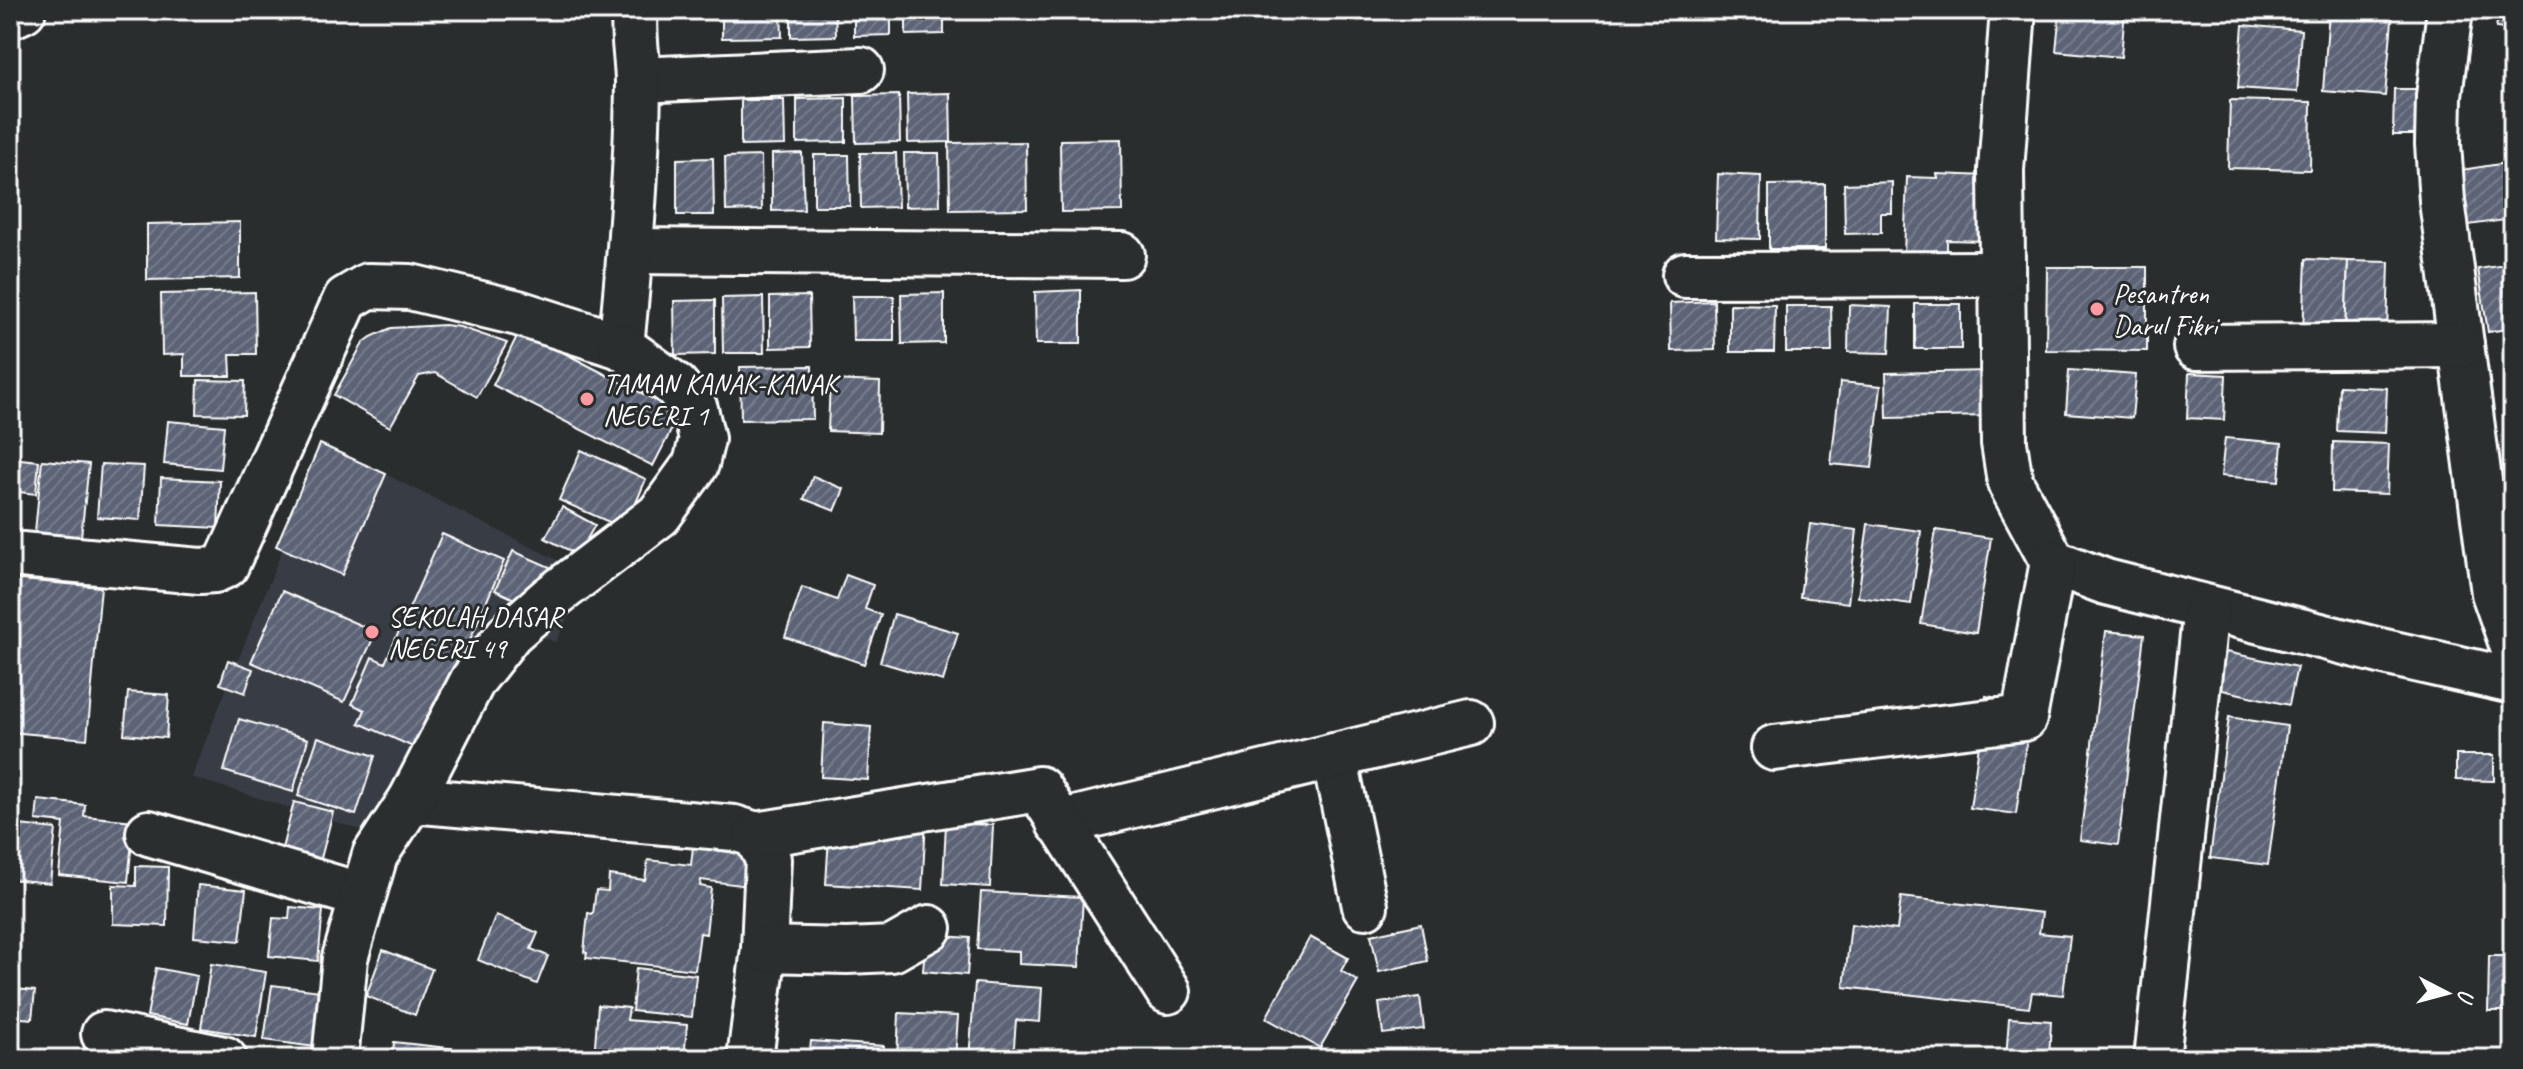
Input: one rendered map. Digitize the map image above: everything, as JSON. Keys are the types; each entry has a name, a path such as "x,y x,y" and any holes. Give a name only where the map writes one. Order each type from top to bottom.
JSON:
{"street":[{"path":"10,16 23,10"},
{"path":"621,346 631,251 638,80 633,28 635,10"},
{"path":"1774,748 2024,718 2053,562 2010,482 2004,443 2001,170 2013,10"},
{"path":"2450,10 2439,96 2442,201 2494,593 2513,647"},
{"path":"638,80 861,70"},
{"path":"631,251 1122,255"},
{"path":"1685,275 2001,274"},
{"path":"10,554 200,571 226,565 346,299 368,286 410,287 518,313 621,346 676,386 695,409 702,439 696,464 659,515 549,599 510,633 473,680 411,800 375,855 345,958 335,1059"},
{"path":"2196,347 2461,345"},
{"path":"2053,562 2106,582 2206,608 2513,681"},
{"path":"2157,1059 2206,608"},
{"path":"1059,823 1471,723"},
{"path":"1334,756 1365,906"},
{"path":"411,800 734,828 756,835 1039,789 1168,991"},
{"path":"149,833 363,896"},
{"path":"750,1059 764,949 768,859 756,835"},
{"path":"764,949 892,949 929,928"},
{"path":"104,1034 224,1059"}],"shaded area":[{"name":"SEKOLAH DASAR NEGERI 49","path":"325,444 587,575 556,642 502,623 371,833 191,777"}],"building":[{"path":"722,10 781,10 782,37 722,38"},
{"path":"791,10 835,10 836,36 791,37"},
{"path":"854,10 891,10 891,35 854,36"},
{"path":"906,10 944,10 944,34 906,35"},
{"path":"2060,10 2125,10 2121,57 2056,51"},
{"path":"2329,10 2393,10 2385,96 2323,91"},
{"path":"2499,10 2513,10 2513,62 2507,62 2511,30 2496,28"},
{"path":"2243,25 2301,30 2297,92 2238,88"},
{"path":"2394,89 2419,89 2417,135 2393,135"},
{"path":"950,93 951,142 908,143 907,94"},
{"path":"899,95 900,142 856,143 855,96"},
{"path":"846,98 846,142 797,143 797,99"},
{"path":"741,100 784,100 785,145 741,146"},
{"path":"2230,100 2311,102 2310,170 2228,168"},
{"path":"1121,139 1122,211 1061,212 1060,140"},
{"path":"1026,142 1027,209 950,210 949,143"},
{"path":"802,153 804,210 772,211 772,154"},
{"path":"860,153 896,153 898,207 861,208"},
{"path":"904,153 939,153 940,206 905,207"},
{"path":"814,155 849,155 850,206 814,206"},
{"path":"761,156 762,210 726,211 725,157"},
{"path":"713,158 714,215 677,215 677,159"},
{"path":"2513,162 2513,219 2469,225 2461,170"},
{"path":"1718,174 1761,176 1760,239 1716,238"},
{"path":"1937,174 1988,176 1985,241 1947,240 1947,255 1904,253 1907,177 1938,178"},
{"path":"1892,182 1892,213 1881,213 1881,233 1845,234 1844,184"},
{"path":"1825,184 1825,249 1769,249 1769,185"},
{"path":"240,222 240,278 147,280 147,224"},
{"path":"2306,259 2348,261 2345,335 2303,333"},
{"path":"2348,261 2389,262 2387,336 2345,335"},
{"path":"2513,264 2513,328 2488,332 2478,269"},
{"name":"Pesantren Darul Fikri","path":"2047,267 2147,267 2147,351 2046,350"},
{"path":"1081,290 1081,344 1036,344 1035,292"},
{"path":"255,292 256,354 230,354 231,376 184,376 184,354 162,355 161,294"},
{"path":"944,293 944,343 902,344 901,294"},
{"path":"809,296 810,347 770,348 770,297"},
{"path":"852,296 894,296 894,341 853,341"},
{"path":"763,297 764,353 723,353 722,298"},
{"path":"715,300 715,354 675,355 674,301"},
{"path":"1714,301 1715,350 1671,351 1670,303"},
{"path":"1730,304 1775,305 1774,352 1730,352"},
{"path":"1915,304 1961,304 1961,349 1915,349"},
{"path":"1849,305 1891,307 1889,353 1848,352"},
{"path":"1786,306 1831,306 1832,352 1786,352"},
{"path":"445,325 507,343 477,397 435,373 419,376 390,427 334,395 363,343 371,337 391,328"},
{"name":"TAMAN KANAK-KANAK NEGERI 1","path":"520,330 680,413 653,466 493,385"},
{"path":"2513,334 2513,378 2510,378 2504,336"},
{"path":"812,366 813,419 741,420 740,367"},
{"path":"2069,370 2136,375 2132,418 2066,413"},
{"path":"1991,371 1992,416 1887,418 1886,373"},
{"path":"2189,373 2226,375 2224,420 2187,418"},
{"path":"198,380 245,381 244,415 197,414"},
{"path":"830,380 880,382 879,433 828,431"},
{"path":"1840,382 1881,386 1872,468 1831,464"},
{"path":"2339,386 2387,388 2385,433 2337,431"},
{"path":"168,421 224,426 220,469 164,464"},
{"path":"2225,438 2282,443 2279,481 2221,476"},
{"path":"2333,442 2389,444 2387,494 2332,492"},
{"path":"320,444 386,474 342,575 276,546"},
{"path":"581,450 646,479 625,529 559,500"},
{"path":"10,458 39,461 36,494 10,491"},
{"path":"42,460 89,464 81,537 35,532"},
{"path":"101,464 144,466 140,520 97,517"},
{"path":"813,476 844,489 835,511 804,499"},
{"path":"161,478 220,481 218,528 159,525"},
{"path":"562,507 595,525 578,555 545,538"},
{"path":"1810,524 1857,530 1848,603 1800,597"},
{"path":"1868,524 1921,531 1911,604 1858,597"},
{"path":"1936,530 1991,538 1976,633 1921,624"},
{"path":"442,534 504,561 422,751 359,723 365,710 352,704 372,657 385,663"},
{"path":"513,551 552,568 534,608 495,590"},
{"path":"846,575 873,585 865,609 881,615 864,664 785,637 802,587 837,600"},
{"path":"10,579 101,587 87,739 10,732"},
{"path":"282,591 376,632 344,702 251,662"},
{"path":"894,614 958,633 943,681 880,662"},
{"path":"2106,631 2144,635 2118,845 2080,840"},
{"path":"2226,652 2297,667 2289,705 2218,689"},
{"path":"228,660 253,669 245,693 220,684"},
{"path":"128,692 169,695 166,738 124,734"},
{"path":"1986,696 2032,703 2016,814 1970,808"},
{"path":"2229,717 2287,726 2268,865 2210,858"},
{"path":"239,719 308,739 293,792 224,771"},
{"path":"824,723 871,727 868,780 821,777"},
{"path":"318,737 375,756 356,815 298,796"},
{"path":"2456,755 2494,755 2494,781 2456,780"},
{"path":"38,800 85,805 84,816 134,821 128,882 59,875 64,823 36,820"},
{"path":"294,802 333,812 318,870 279,860"},
{"path":"885,818 926,821 922,890 826,884 829,835 884,839"},
{"path":"946,823 993,825 990,887 943,884"},
{"path":"10,824 56,829 50,883 10,879"},
{"path":"693,847 752,855 749,886 701,880 700,886 711,888 706,934 700,933 695,970 586,958 588,913 593,914 596,890 608,891 609,875 645,880 648,860 691,865"},
{"path":"136,866 168,867 167,926 113,924 113,885 136,886"},
{"path":"198,885 246,890 240,941 194,937"},
{"path":"981,892 1083,897 1079,967 1019,964 1019,951 977,949"},
{"path":"1901,897 2042,913 2039,933 2070,936 2063,995 2032,992 2029,1008 1844,987 1851,924 1897,930"},
{"path":"290,907 323,910 318,961 269,956 273,918 289,919"},
{"path":"496,915 538,933 531,949 548,956 537,984 478,960"},
{"path":"1421,924 1428,961 1379,972 1371,935"},
{"path":"926,935 970,938 967,975 923,971"},
{"path":"1310,937 1348,958 1341,971 1358,981 1320,1048 1266,1018"},
{"path":"383,950 432,969 415,1015 366,996"},
{"path":"2489,956 2513,956 2513,1011 2488,1011"},
{"path":"211,964 266,972 256,1037 201,1028"},
{"path":"156,968 197,976 188,1024 147,1016"},
{"path":"636,968 696,975 692,1017 632,1011"},
{"path":"975,983 1042,988 1040,1022 1016,1020 1013,1059 969,1059"},
{"path":"272,985 329,992 322,1048 264,1040"},
{"path":"15,989 35,991 32,1019 11,1017"},
{"path":"1420,997 1424,1029 1383,1034 1379,1003"},
{"path":"598,1005 629,1008 627,1020 687,1025 684,1059 594,1059"},
{"path":"899,1013 958,1016 955,1059 897,1059"},
{"path":"2009,1018 2051,1021 2049,1059 2006,1059"},
{"path":"811,1041 884,1046 883,1059 809,1059"},
{"path":"394,1042 501,1054 501,1059 392,1059"}],"place":[{"name":"Pesantren Darul Fikri","path":"2097,309"},
{"name":"TAMAN KANAK-KANAK NEGERI 1","path":"587,399"},
{"name":"SEKOLAH DASAR NEGERI 49","path":"372,632"}]}
